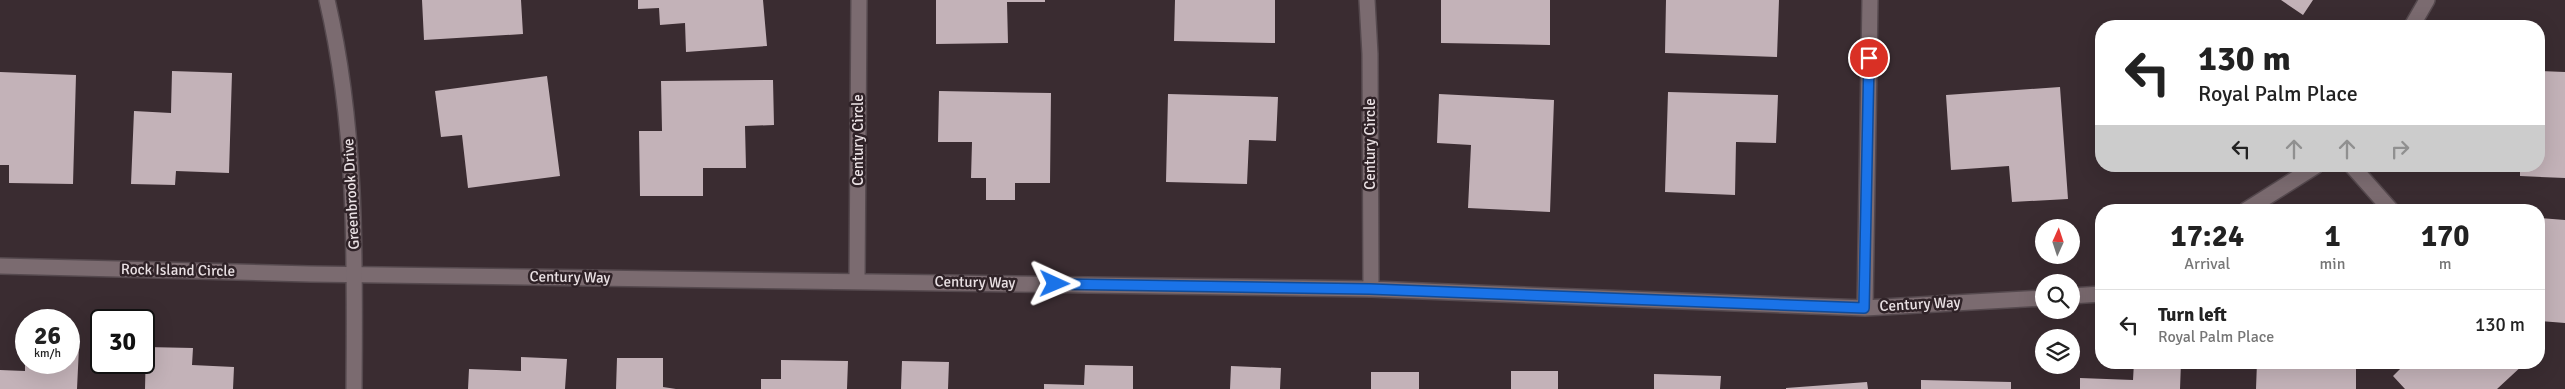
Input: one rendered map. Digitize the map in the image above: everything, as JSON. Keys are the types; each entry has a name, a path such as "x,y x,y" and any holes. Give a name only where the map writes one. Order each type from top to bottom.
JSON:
{"street":[{"name":"Greenbrook Drive","path":"327,0 350,145 356,274 354,389"},
{"name":"Century Circle","path":"857,280 859,0"},
{"name":"Century Circle","path":"1367,0 1370,54 1370,289"},
{"path":"1864,308 1870,0"},
{"path":"2415,20 2427,0"},
{"path":"2256,204 2306,172"},
{"path":"2357,172 2386,204"},
{"name":"Rock Island Circle","path":"0,266 356,274"},
{"name":"Century Way","path":"356,274 1370,289 1864,308 2035,298"},
{"path":"2080,295 2095,294"}],"building":[{"path":"422,0 521,0 523,34 424,40"},
{"path":"638,0 763,0 767,46 686,52 685,23 660,25 659,8 638,9"},
{"path":"936,0 1045,0 1045,2 1007,2 1008,43 936,44"},
{"path":"1175,0 1275,0 1275,43 1174,41"},
{"path":"1441,0 1550,0 1550,45 1441,43"},
{"path":"1666,0 1779,0 1777,57 1665,53"},
{"path":"2281,0 2313,0 2303,15"},
{"path":"172,71 232,73 229,173 176,171 175,185 131,184 134,111 171,113"},
{"path":"2545,71 2565,72 2565,178 2520,176 2520,172 2545,172"},
{"path":"0,72 76,75 73,184 9,183 9,165 0,165"},
{"path":"547,76 560,176 468,188 462,135 441,137 435,91"},
{"path":"773,80 774,125 745,126 746,168 703,168 703,196 640,196 639,131 662,131 661,81"},
{"path":"2060,87 2068,199 2012,202 2009,166 1951,170 1946,95"},
{"path":"939,91 1051,93 1050,183 1015,183 1015,200 986,200 986,178 971,178 972,142 938,142"},
{"path":"1668,92 1778,95 1776,143 1736,142 1735,195 1665,192"},
{"path":"1168,94 1278,97 1276,141 1249,140 1247,184 1166,182"},
{"path":"1439,94 1554,100 1550,212 1468,208 1471,145 1437,143"},
{"path":"2545,218 2565,220 2565,323 2545,321"},
{"path":"155,347 193,348 192,365 234,367 233,389 145,389 145,374 155,374"},
{"path":"521,357 567,359 565,389 468,389 469,369 521,371"},
{"path":"617,358 663,358 663,387 676,389 616,389"},
{"path":"781,360 848,361 847,389 761,389 761,379 781,379"},
{"path":"902,361 949,362 948,389 901,389"},
{"path":"1085,365 1133,366 1133,389 1044,389 1044,384 1084,385"},
{"path":"1231,366 1281,368 1280,389 1230,389"},
{"path":"2134,369 2181,369 2180,389 2080,389 2080,378 2133,380"},
{"path":"2257,369 2356,369 2356,389 2256,389"},
{"path":"2400,369 2519,369 2497,389 2405,389 2393,376"},
{"path":"0,370 15,371 15,374 78,374 77,389 0,389"},
{"path":"1511,371 1558,371 1558,389 1511,389"},
{"path":"1371,372 1419,372 1419,389 1371,389"},
{"path":"1654,374 1721,376 1720,389 1654,389"},
{"path":"1921,380 2011,382 2011,389 1921,389"},
{"path":"1867,382 1868,389 1786,389 1786,388"}],"route":[{"path":"1055,284 1370,289 1864,308 1869,58"}]}
